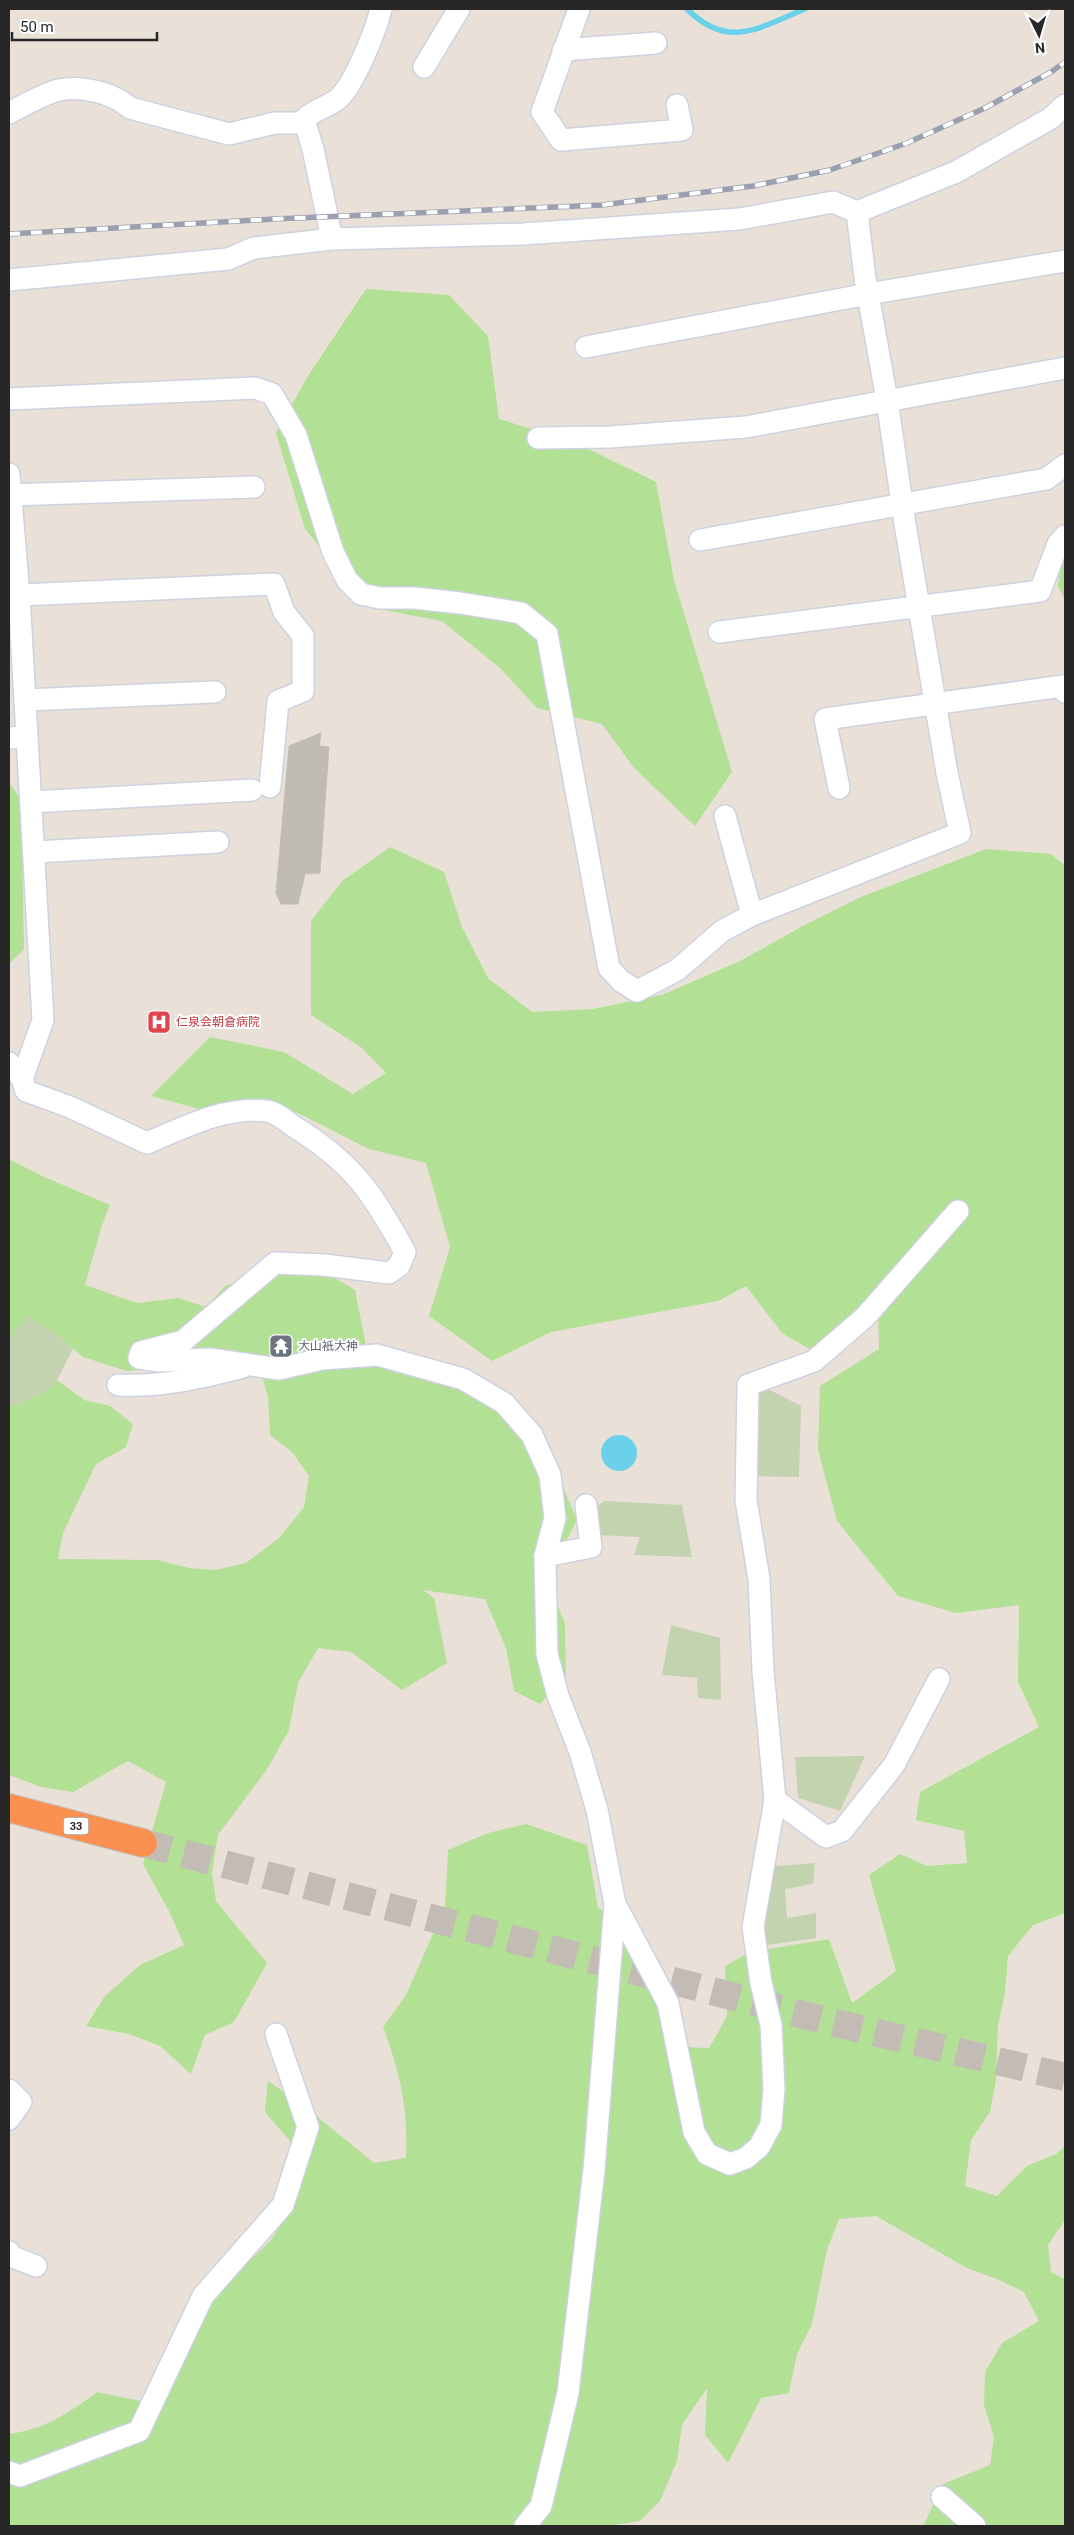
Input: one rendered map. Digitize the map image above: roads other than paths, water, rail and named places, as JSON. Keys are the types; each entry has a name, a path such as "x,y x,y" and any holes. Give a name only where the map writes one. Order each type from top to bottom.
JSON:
{"highway":[{"name":"33","path":"9,1808 144,1843"}],"street":[{"path":"9,113 54,91 67,89 97,92 122,101 130,108 229,134 275,123 298,123 318,108 339,99 345,92 371,41 381,9"},
{"path":"424,67 459,9"},
{"path":"579,9 542,112 561,140 682,130 678,105"},
{"path":"563,50 656,43"},
{"path":"9,280 228,259 254,248 332,239 523,234 720,220 833,202 858,212 956,172 1051,118 1065,105"},
{"path":"304,120 313,149 332,239"},
{"path":"9,399 255,388 272,394 296,435 333,552 347,580 362,594 380,598 414,598 460,603 522,613 547,634 609,968 621,981 637,991 678,970 722,931 752,916 960,833 947,773 902,504 887,400 868,294 858,212"},
{"path":"586,347 868,294 1065,261"},
{"path":"538,438 610,437 746,427 1065,368"},
{"path":"700,540 1046,479 1065,465"},
{"path":"254,487 9,488 19,595 15,661 24,700 18,737 31,802 43,1020 16,1071 26,1091 70,1107 147,1143 210,1117 242,1111 269,1111 323,1144 342,1160 363,1183 383,1212 405,1252 399,1266 389,1273 324,1265 275,1263 183,1341 141,1352 139,1358 159,1361 210,1359 279,1369 322,1359 377,1355 463,1379 504,1403 532,1435 550,1475 555,1518 544,1556 547,1654 558,1696 580,1752 597,1810 615,1904 594,2170 568,2393 541,2506 525,2526"},
{"path":"719,632 1040,592 1058,544 1065,536"},
{"path":"19,595 274,584 284,612 303,636 303,691 278,701 261,788 31,802"},
{"path":"839,788 825,719 1063,686 1065,692"},
{"path":"24,700 215,692"},
{"path":"725,816 752,916"},
{"path":"35,852 218,842"},
{"path":"615,1904 668,2003 694,2132 707,2154 730,2164 746,2158 759,2147 771,2125 774,2089 771,2025 761,1984 753,1927 775,1800 763,1671 759,1579 746,1500 748,1385 814,1361 865,1317 958,1211"},
{"path":"118,1384 149,1386 195,1379 253,1365"},
{"path":"544,1556 591,1547 586,1505"},
{"path":"775,1800 826,1837 842,1831 894,1765 940,1680"},
{"path":"9,2472 20,2476 139,2431 203,2296 283,2205 308,2127 276,2034"},
{"path":"9,2090 21,2102 9,2119"},
{"path":"9,2252 13,2257 36,2266"},
{"path":"942,2497 975,2526"}],"water":[{"path":"619,1435 626,1436 632,1440 636,1446 636,1460 632,1466 626,1470 619,1471 612,1470 606,1466 602,1460 601,1453 602,1446 606,1440 612,1436"}],"waterway":[{"path":"687,9 702,22 717,29 731,32 745,32 759,28 805,9"}],"tunnel":[{"path":"143,1843 827,2021 1065,2077"}],"railway":[{"path":"9,234 274,219 602,205 753,186 830,170 907,143 985,108 1051,72 1065,62"}],"place":[{"name":"仁泉会朝倉病院","path":"159,1022"},
{"name":"大山衹大神","path":"281,1346"}]}
